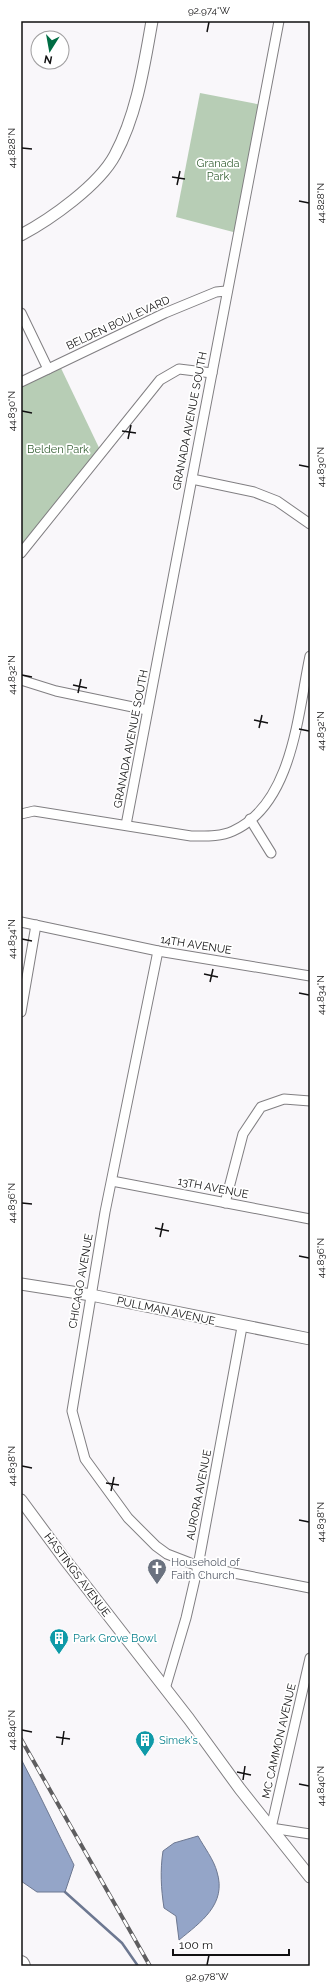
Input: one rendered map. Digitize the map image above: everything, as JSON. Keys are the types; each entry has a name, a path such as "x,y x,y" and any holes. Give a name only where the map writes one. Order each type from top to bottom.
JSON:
{"street":[{"path":"21,235 47,221 103,172 115,156 131,118 152,21"},
{"name":"GRANADA AVENUE SOUTH","path":"126,825 226,292 279,21"},
{"name":"BELDEN BOULEVARD","path":"21,382 165,313 216,292 226,292"},
{"path":"21,312 48,369"},
{"path":"21,553 160,380 178,369 212,373"},
{"path":"192,479 254,492 277,501 310,524"},
{"path":"21,814 34,811 191,836 216,836 233,831 250,819 276,791 280,784 295,734 310,656"},
{"path":"21,680 56,691 147,710"},
{"path":"250,819 271,853"},
{"name":"14TH AVENUE","path":"21,922 158,952 310,976"},
{"path":"21,1012 36,925"},
{"name":"CHICAGO AVENUE","path":"158,952 112,1181 72,1411 85,1459 128,1518 156,1546 167,1554 198,1566 310,1588"},
{"path":"226,1203 243,1134 261,1107 284,1099 310,1101"},
{"name":"13TH AVENUE","path":"112,1181 310,1219"},
{"name":"PULLMAN AVENUE","path":"21,1284 91,1295 242,1327 310,1339"},
{"name":"AURORA AVENUE","path":"165,1689 186,1618 198,1566 242,1327"},
{"name":"HASTINGS AVENUE","path":"21,1500 310,1877"},
{"name":"MC CAMMON AVENUE","path":"271,1828 310,1658"},
{"path":"271,1828 310,1834"}],"green space":[{"name":"Granada Park","path":"200,93 262,105 237,233 176,217"},
{"name":"Belden Park","path":"59,364 102,454 21,553 21,382"}],"water":[{"path":"21,1759 74,1865 65,1892 37,1892 21,1881"},
{"path":"198,1836 216,1867 219,1883 218,1894 210,1911 196,1926 179,1940 176,1916 164,1908 161,1880 163,1851 174,1843"}],"waterway":[{"path":"65,1892 122,1943 138,1966"}],"railway":[{"path":"21,1739 150,1966"}],"place":[{"name":"Household of Faith Church","path":"157,1585"},
{"name":"Park Grove Bowl","path":"59,1655"},
{"name":"Simek's","path":"145,1757"}]}
